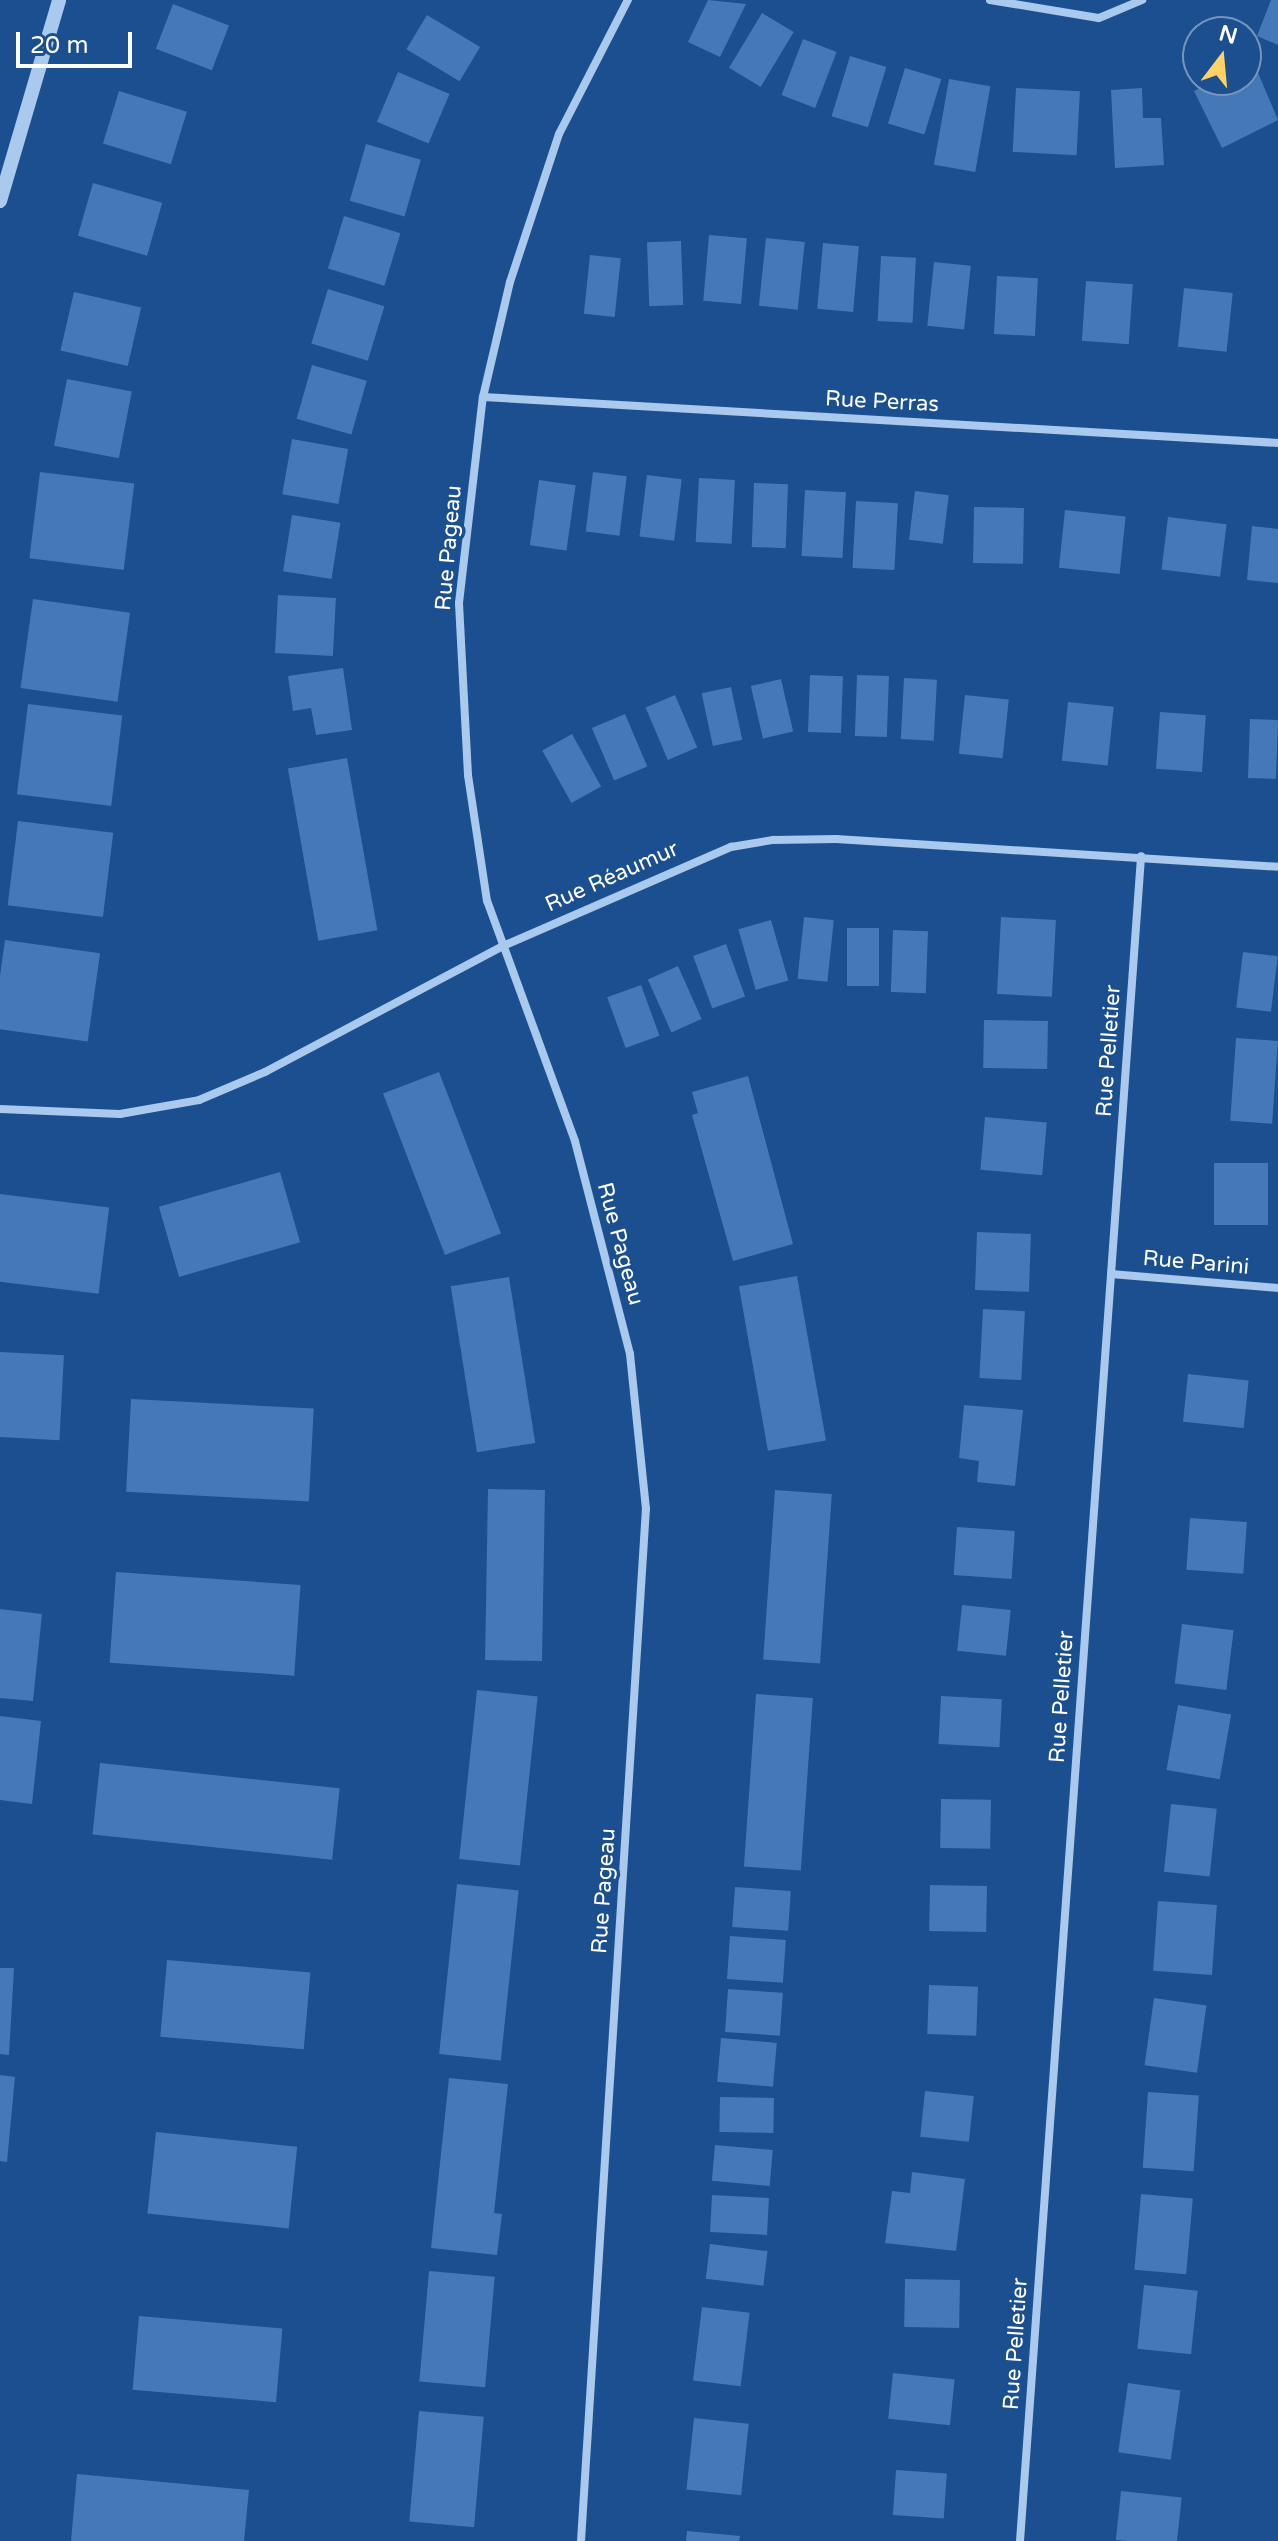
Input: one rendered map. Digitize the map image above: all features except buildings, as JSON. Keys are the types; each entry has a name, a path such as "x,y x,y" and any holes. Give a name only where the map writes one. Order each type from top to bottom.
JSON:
{"street":[{"path":"0,201 59,0"},
{"name":"Rue Pageau","path":"581,2541 646,1509 630,1354 575,1141 487,901 468,775 459,603 483,397 510,282 559,134 628,0"},
{"path":"990,0 1099,18 1142,0"},
{"name":"Rue Perras","path":"483,397 1278,443"},
{"name":"Rue Réaumur","path":"0,1109 120,1114 199,1100 265,1072 503,946 689,863 773,840 1141,856 1278,867"},
{"name":"Rue Pelletier","path":"1020,2541 1141,856"},
{"name":"Rue Parini","path":"1111,1274 1278,1288"}]}
